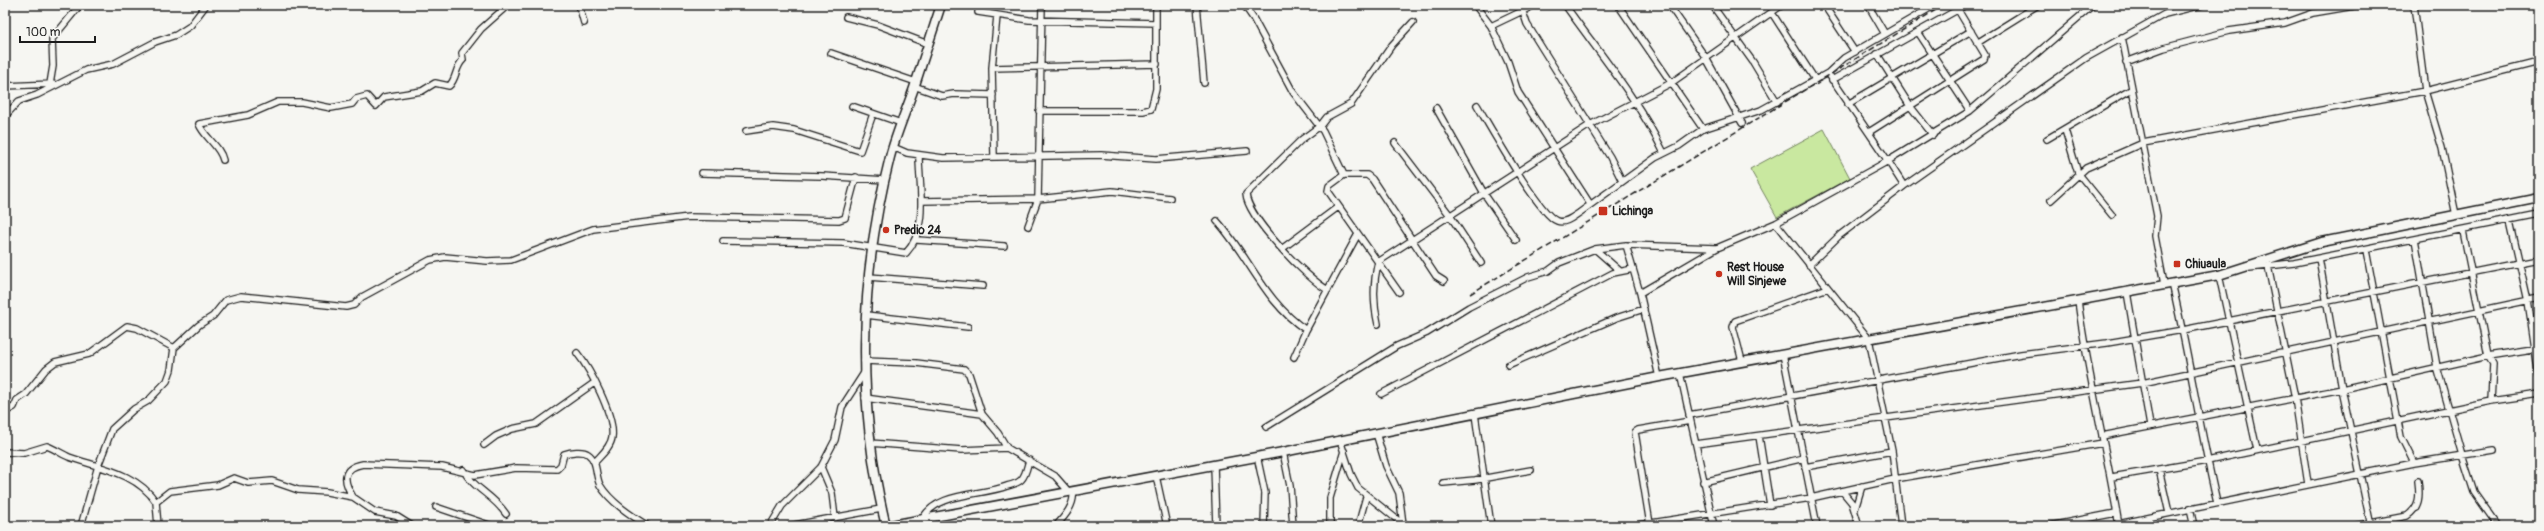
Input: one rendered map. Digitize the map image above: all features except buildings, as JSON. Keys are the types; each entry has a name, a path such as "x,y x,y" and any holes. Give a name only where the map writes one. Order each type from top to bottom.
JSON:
{"street":[{"path":"50,84 53,66 52,38 80,5"},
{"path":"5,116 19,102 60,84 86,70 113,64 155,42 176,35 190,26 206,5"},
{"path":"223,160 222,155 202,131 199,124 248,114 278,102 302,102 331,108 352,104 356,99 367,96 376,106 384,97 391,95 422,90 435,83 449,86 452,83 459,64 463,60 462,53 481,29 508,5"},
{"path":"579,5 584,23"},
{"path":"941,5 893,147 885,180 869,277 864,360 865,398 870,444 886,526 1283,452 1659,376 2078,302 2219,275 2322,242 2539,198"},
{"path":"1028,226 1038,199 1042,5"},
{"path":"1039,111 1143,111 1151,109 1154,100 1157,64 1156,5"},
{"path":"1197,5 1204,83"},
{"path":"1244,5 1253,18 1293,92 1320,126 1344,175"},
{"path":"1475,5 1491,26 1508,62 1518,92 1590,204"},
{"path":"1491,26 1535,5"},
{"path":"1565,5 1635,103 1664,153"},
{"path":"1618,5 1703,129"},
{"path":"1669,5 1706,58 1741,121"},
{"path":"1712,5 1767,82 1777,102"},
{"path":"1378,324 1375,311 1374,288 1378,262 1450,214 1485,195 1588,126 1671,83 1736,39 1782,5"},
{"path":"1824,5 1855,52"},
{"path":"1868,5 1885,34"},
{"path":"1477,105 1517,174 1550,218 1558,222 1566,220 1664,153 1679,146 1703,129 1741,121 1777,102 1816,81 1828,73 1844,58 1928,7 1935,5"},
{"path":"1832,80 1966,5"},
{"path":"1978,43 2038,5"},
{"path":"1640,293 1717,248 1776,223 1933,135 1970,111 2093,5"},
{"path":"1809,265 1840,235 1904,186 2086,58 2165,14 2201,5"},
{"path":"2126,62 2164,48 2229,31 2285,23 2313,13 2360,5"},
{"path":"2414,5 2425,90 2442,148 2456,215"},
{"path":"1869,132 1950,83 1984,59 1978,43 1958,10"},
{"path":"978,12 997,16 1041,21 1156,23"},
{"path":"1523,12 1527,24 1588,126 1610,157 1622,182"},
{"path":"1772,13 1816,81"},
{"path":"994,156 992,68 997,16"},
{"path":"846,17 878,25 928,44"},
{"path":"1328,290 1318,285 1305,273 1283,248 1268,234 1258,219 1246,194 1301,140 1320,126 1321,122 1335,111 1347,108 1351,104 1392,45 1413,22"},
{"path":"1848,104 1971,31"},
{"path":"1918,32 1950,83 1970,111"},
{"path":"2122,37 2157,216 2155,236 2168,284 2183,330 2198,418 2217,503"},
{"path":"831,53 915,84 945,97 954,94 993,95"},
{"path":"1877,54 1910,106 1933,135"},
{"path":"2051,200 2078,174 2106,158 2143,143 2425,90 2539,62"},
{"path":"992,68 1157,64"},
{"path":"1828,73 1904,186"},
{"path":"5,86 60,84"},
{"path":"2047,139 2065,130 2132,89"},
{"path":"852,106 901,123"},
{"path":"1436,108 1485,195 1516,240"},
{"path":"746,131 773,127 794,130 860,151 862,149 873,114"},
{"path":"2065,130 2078,174 2112,215"},
{"path":"1395,143 1450,214 1481,263"},
{"path":"893,147 919,156 943,158 1101,155 1156,159 1247,152"},
{"path":"723,241 843,243 906,253 917,240 922,201 919,156"},
{"path":"702,173 856,177 885,180"},
{"path":"1398,292 1338,207 1328,188 1344,175 1367,175 1372,179 1436,276 1444,281"},
{"path":"81,526 98,466 112,429 129,413 148,401 167,381 171,370 174,348 199,325 213,316 226,300 241,296 346,307 354,305 362,298 430,260 445,258 487,261 511,260 593,229 689,217 839,220 845,218 848,212 856,177"},
{"path":"922,201 1038,199 1112,191 1170,198"},
{"path":"1283,248 1338,207"},
{"path":"2238,269 2268,266 2366,250 2539,214"},
{"path":"1217,221 1233,238 1280,309 1306,330"},
{"path":"2510,221 2537,348 2539,376"},
{"path":"1776,223 1869,339 1892,451 1901,526"},
{"path":"2463,231 2488,356 2493,364 2492,401"},
{"path":"1294,356 1306,330 1358,234"},
{"path":"2414,239 2428,322 2438,367 2462,455 2474,492 2498,526"},
{"path":"917,240 1004,246"},
{"path":"1266,427 1398,346 1427,333 1469,307 1528,277 1548,271 1559,263 1595,249 1626,245 1717,248"},
{"path":"1626,245 1640,293 1659,376"},
{"path":"1595,249 1620,271"},
{"path":"2366,250 2401,438 2414,463"},
{"path":"2319,258 2342,389 2371,524"},
{"path":"1650,524 1635,432 1638,430 1878,380 2021,354 2084,346 2183,330 2328,303 2374,291 2539,259"},
{"path":"2268,266 2287,353 2308,484"},
{"path":"1381,394 1489,339 1544,308 1620,271 1633,269"},
{"path":"2219,275 2239,361 2257,450"},
{"path":"869,277 983,286"},
{"path":"1742,361 1733,327 1735,322 1828,288"},
{"path":"2127,292 2137,337 2142,383 2150,426"},
{"path":"1696,444 2142,383 2190,371 2287,353 2381,331 2539,298"},
{"path":"2078,302 2092,391 2112,477 2116,513 2119,525 2190,508 2308,484 2361,475 2414,463 2494,450"},
{"path":"1508,365 1601,324 1644,309"},
{"path":"866,315 968,327"},
{"path":"5,412 14,407 17,400 26,394 46,369 55,362 89,354 126,326 137,328 174,348"},
{"path":"2102,436 2342,389 2488,356 2537,348"},
{"path":"577,353 586,364 612,427 612,438 609,447 595,462"},
{"path":"1783,354 1817,526"},
{"path":"864,360 916,363 964,369 968,374 982,414 998,433 1007,448 1055,476 1071,492 1074,498 1067,513 1056,526"},
{"path":"770,526 782,506 821,467 835,440 842,407 864,373"},
{"path":"1680,373 1714,526"},
{"path":"484,445 496,436 512,429 536,424 594,382"},
{"path":"2112,477 2207,461 2492,401 2539,394"},
{"path":"865,398 982,414"},
{"path":"1475,414 1491,526"},
{"path":"1376,433 1386,466 1399,493 1404,525"},
{"path":"1759,436 1770,505"},
{"path":"1340,440 1351,474 1366,496 1386,509 1404,525"},
{"path":"1632,526 1712,515 1811,498 1895,479 2103,443"},
{"path":"870,444 962,450 1007,448"},
{"path":"5,452 24,453 47,446 68,456 129,478 150,492 156,502 158,526"},
{"path":"1330,526 1330,498 1344,450"},
{"path":"1805,467 1892,451"},
{"path":"1283,452 1290,486 1293,526"},
{"path":"353,497 346,484 345,477 348,470 354,466 363,464 442,467 463,470 475,475 516,468 557,469 561,465 564,454 588,454 595,462 596,476 601,487 614,500 648,526"},
{"path":"1257,456 1265,493 1264,526"},
{"path":"1703,482 1804,458"},
{"path":"922,520 927,510 946,500 1000,489 1021,481 1026,473 1029,460"},
{"path":"1214,465 1216,526"},
{"path":"821,467 832,492 835,518"},
{"path":"2159,469 2170,513"},
{"path":"463,470 475,487 487,492 506,514"},
{"path":"1443,483 1531,470"},
{"path":"1156,476 1167,526"},
{"path":"156,502 170,491 218,485 234,478 248,483 272,481 298,490 327,492 353,497 375,512 396,516 412,526"},
{"path":"2355,526 2407,516 2419,502 2418,480"},
{"path":"1855,508 1862,486"},
{"path":"1842,491 1855,508 1859,526"},
{"path":"1358,526 1366,496"},
{"path":"436,507 492,526"},
{"path":"2190,508 2194,526"},
{"path":"789,526 882,509"},
{"path":"2049,526 2116,513"}],"green space":[{"path":"1824,129 1850,178 1777,217 1750,169"}],"railway":[{"path":"1470,294 1944,5"}],"place":[{"name":"Lichinga","path":"1603,211"},
{"name":"Predio 24","path":"886,230"},
{"name":"Chiuaula","path":"2177,264"},
{"name":"Rest House Will Sinjewe","path":"1719,274"}]}
